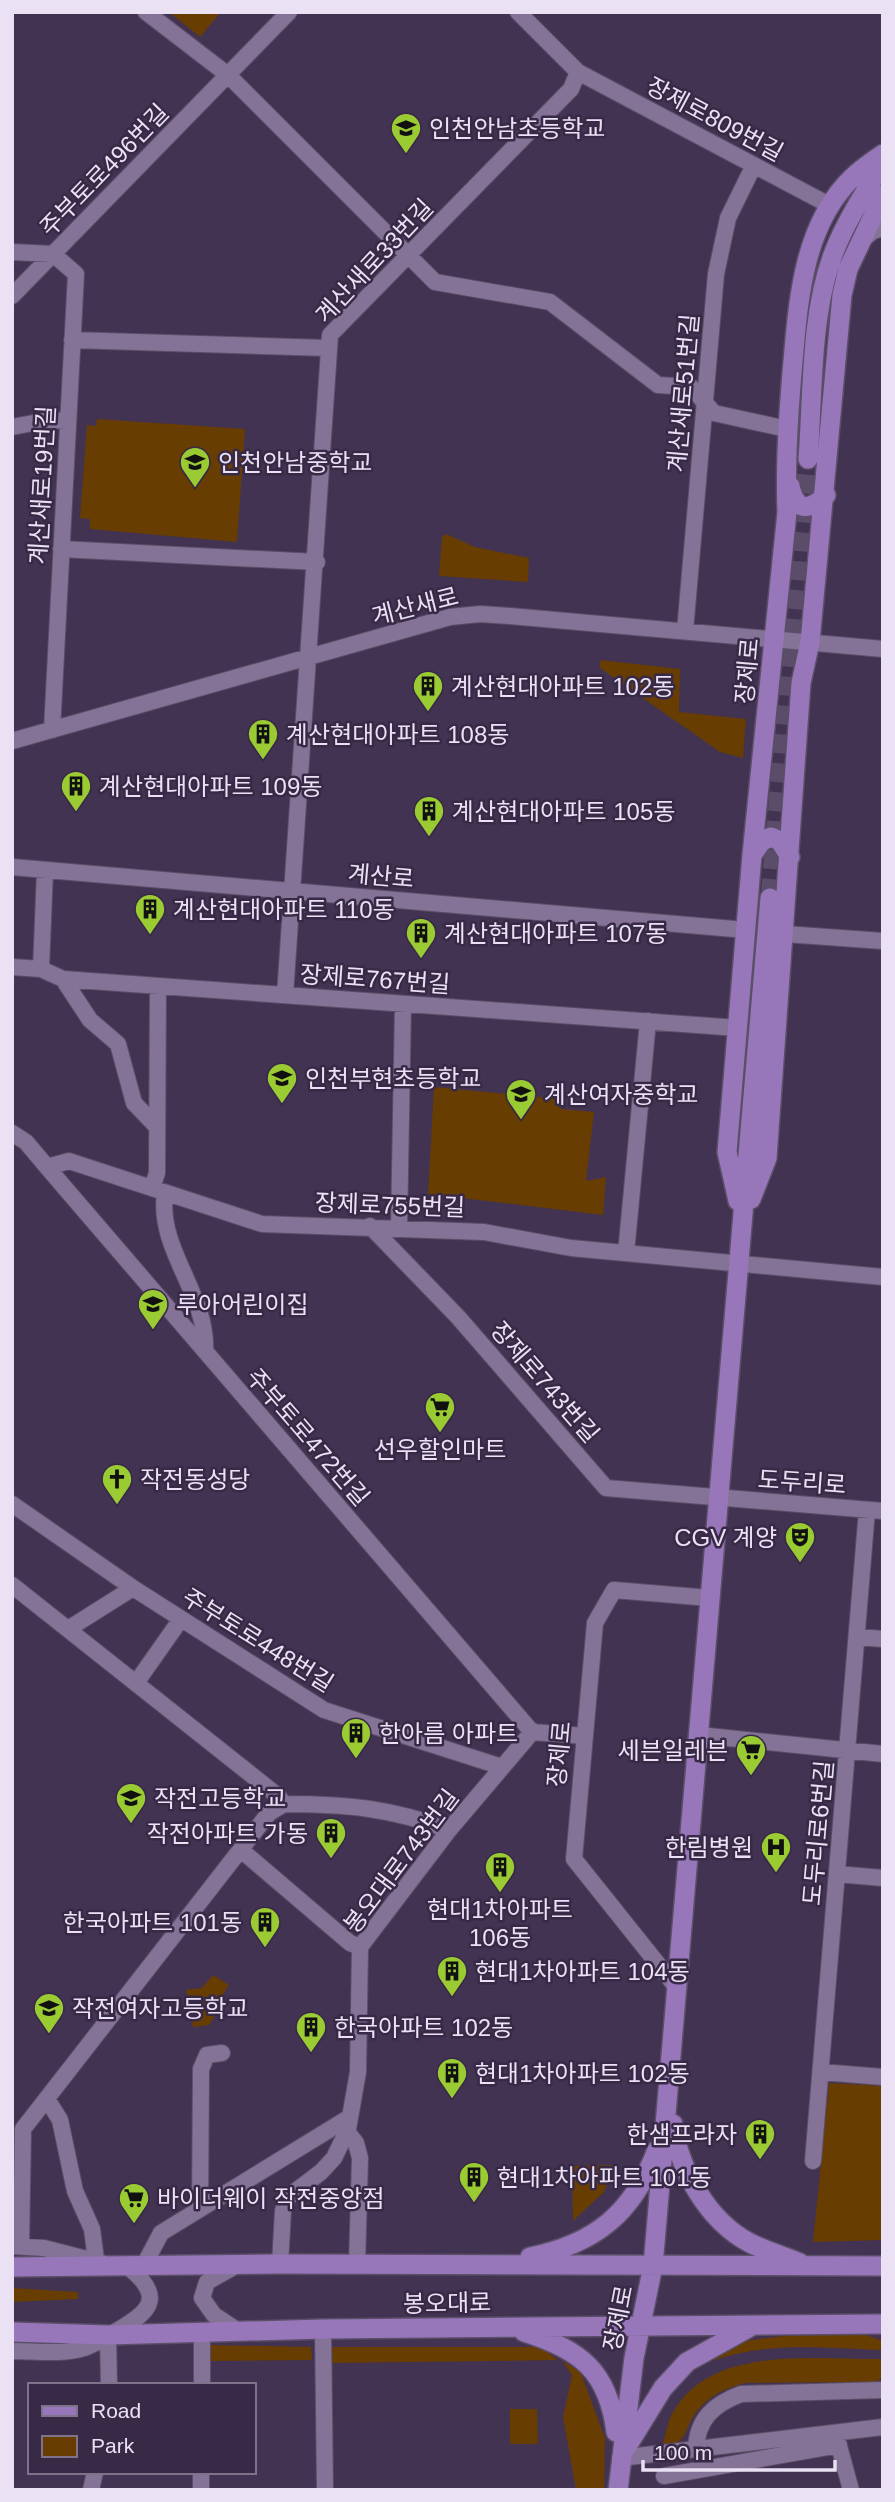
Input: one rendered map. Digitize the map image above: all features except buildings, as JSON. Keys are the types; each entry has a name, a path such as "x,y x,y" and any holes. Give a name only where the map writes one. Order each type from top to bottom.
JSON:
{"main road":[{"name":"장제로","path":"742,1219 727,1152 752,855 787,512 787,429 803,272 831,206 852,178 883,154"},
{"path":"808,459 822,292 834,253 856,207 883,163"},
{"name":"장제로","path":"742,1219 767,1158 801,683 810,642 826,495 842,295 859,243 883,195"},
{"path":"785,461 793,500 809,507 826,495"},
{"path":"752,855 762,841 771,837 780,841 790,856"},
{"name":"장제로","path":"618,2490 620,2458 653,2266 770,898"},
{"path":"669,2092 675,2141 695,2188 715,2216 748,2242 811,2267"},
{"path":"492,2265 579,2243 607,2225 627,2206 645,2182 666,2126"},
{"name":"봉오대로","path":"12,2267 239,2264 883,2266"},
{"name":"봉오대로","path":"12,2332 108,2335 323,2329 883,2324"},
{"path":"620,2458 663,2388 687,2362 754,2325"},
{"path":"505,2327 557,2343 591,2368 612,2402 620,2458"}],"street":[{"path":"146,12 228,75 435,282 550,302 657,385 691,387 714,413 787,429"},
{"name":"주부토로496번길","path":"12,296 289,12"},
{"name":"장제로809번길","path":"518,12 578,72 831,206"},
{"name":"계산새로33번길","path":"285,995 317,562 327,348 330,335 571,89 578,72"},
{"name":"계산새로51번길","path":"685,631 720,244 754,165"},
{"path":"859,243 873,231 883,229"},
{"path":"12,252 53,254"},
{"name":"계산새로19번길","path":"52,730 76,274 53,254"},
{"path":"72,340 327,348"},
{"path":"12,427 49,420 68,421"},
{"path":"61,549 317,562"},
{"name":"계산새로","path":"15,737 52,730 450,617 480,614 883,649"},
{"name":"계산로","path":"12,867 746,930"},
{"path":"41,969 45,870"},
{"path":"785,934 883,941"},
{"name":"장제로767번길","path":"12,967 41,969 64,979 738,1028"},
{"path":"64,979 90,1020 117,1044 134,1102 157,1127"},
{"path":"158,986 159,1191 166,1230 198,1304 206,1338 205,1351"},
{"path":"399,1228 403,1004"},
{"path":"626,1253 649,1021"},
{"name":"주부토로472번길","path":"12,1133 26,1142 532,1732"},
{"name":"장제로755번길","path":"47,1167 69,1161 262,1224 484,1232 570,1248 883,1277"},
{"name":"장제로743번길","path":"370,1226 458,1317 606,1488 718,1499"},
{"name":"도두리로","path":"718,1499 875,1510"},
{"name":"주부토로448번길","path":"12,1504 132,1587 324,1710 502,1767"},
{"name":"도두리로6번길","path":"813,2161 857,1637 875,1510"},
{"path":"12,1585 278,1796 284,1804"},
{"path":"68,1629 132,1587"},
{"name":"장제로","path":"677,1988 574,1859 595,1623 614,1590 710,1598"},
{"path":"136,1684 181,1619"},
{"path":"857,1637 883,1639"},
{"path":"532,1732 585,1736"},
{"name":"봉오대로743번길","path":"280,2264 284,2211 288,2197 321,2172 334,2158 346,2123 358,2073 360,1947 449,1830 532,1732"},
{"path":"699,1735 883,1754"},
{"path":"119,2265 44,2248 17,2246 18,2125 47,2099 269,1813 284,1804 343,1804 406,1814 449,1830"},
{"path":"241,1850 350,1943 360,1947"},
{"path":"837,1874 883,1878"},
{"path":"200,2209 201,2069 207,2055 222,2053"},
{"path":"821,2073 883,2077"},
{"path":"12,2351 84,2348 138,2319 149,2306 151,2296 148,2287 119,2265 92,2229 75,2191 60,2120 47,2099"},
{"path":"119,2265 161,2233 346,2123 360,2158 357,2264"},
{"path":"238,2331 214,2315 202,2298 207,2282 239,2264"},
{"path":"323,2329 325,2490"},
{"path":"202,2332 202,2383"},
{"path":"108,2335 109,2383"},
{"path":"696,2449 698,2427 708,2413 723,2400 741,2394 883,2390"},
{"path":"664,2476 883,2427"},
{"path":"620,2458 696,2449 837,2439"},
{"path":"837,2439 851,2490"}],"green space":[{"path":"169,12 221,12 200,37"},
{"path":"97,419 245,429 237,542 90,529 90,519 80,518 87,425 96,426"},
{"path":"446,534 475,547 529,558 528,582 439,576 442,537"},
{"path":"600,660 680,669 679,712 746,719 743,758 720,752 600,668"},
{"path":"434,1087 561,1099 561,1109 594,1112 586,1181 606,1177 603,1215 428,1194"},
{"path":"213,1975 229,1985 209,2025 193,2027 186,1990 202,1988"},
{"path":"829,2083 883,2086 883,2240 813,2242"},
{"path":"615,2165 604,2192 573,2221 572,2166"},
{"path":"12,2288 78,2292 78,2299 12,2302"},
{"path":"863,2334 883,2341 883,2350 812,2347 767,2349 745,2352 698,2366 743,2341 783,2336"},
{"path":"210,2345 311,2347 312,2360 211,2361"},
{"path":"330,2347 540,2347 558,2360 331,2363"},
{"path":"883,2359 883,2376 877,2382 745,2383 731,2387 713,2396 703,2405 693,2417 682,2439 662,2447 671,2416 688,2393 710,2376 736,2366 765,2360"},
{"path":"562,2361 580,2371 605,2438 604,2490 576,2490 563,2417 572,2375"},
{"path":"510,2409 537,2409 538,2444 510,2444"}],"tunnel":[{"path":"770,898 808,459"}],"place":[{"name":"인천안남초등학교","path":"406,155"},
{"name":"인천안남중학교","path":"195,489"},
{"name":"계산현대아파트 102동","path":"428,713"},
{"name":"계산현대아파트 108동","path":"263,761"},
{"name":"계산현대아파트 109동","path":"76,813"},
{"name":"계산현대아파트 105동","path":"429,838"},
{"name":"계산현대아파트 110동","path":"150,936"},
{"name":"계산현대아파트 107동","path":"421,960"},
{"name":"인천부현초등학교","path":"282,1105"},
{"name":"계산여자중학교","path":"521,1121"},
{"name":"루아어린이집","path":"153,1331"},
{"name":"선우할인마트","path":"440,1434"},
{"name":"작전동성당","path":"117,1506"},
{"name":"CGV 계양","path":"800,1564"},
{"name":"한아름 아파트","path":"356,1760"},
{"name":"세븐일레븐","path":"751,1777"},
{"name":"작전고등학교","path":"131,1825"},
{"name":"작전아파트 가동","path":"331,1860"},
{"name":"한림병원","path":"776,1874"},
{"name":"현대1차아파트 106동","path":"500,1894"},
{"name":"한국아파트 101동","path":"265,1949"},
{"name":"현대1차아파트 104동","path":"452,1998"},
{"name":"작전여자고등학교","path":"49,2035"},
{"name":"한국아파트 102동","path":"311,2054"},
{"name":"현대1차아파트 102동","path":"452,2100"},
{"name":"한샘프라자","path":"760,2161"},
{"name":"현대1차아파트 101동","path":"474,2204"},
{"name":"바이더웨이 작전중앙점","path":"134,2225"}]}
